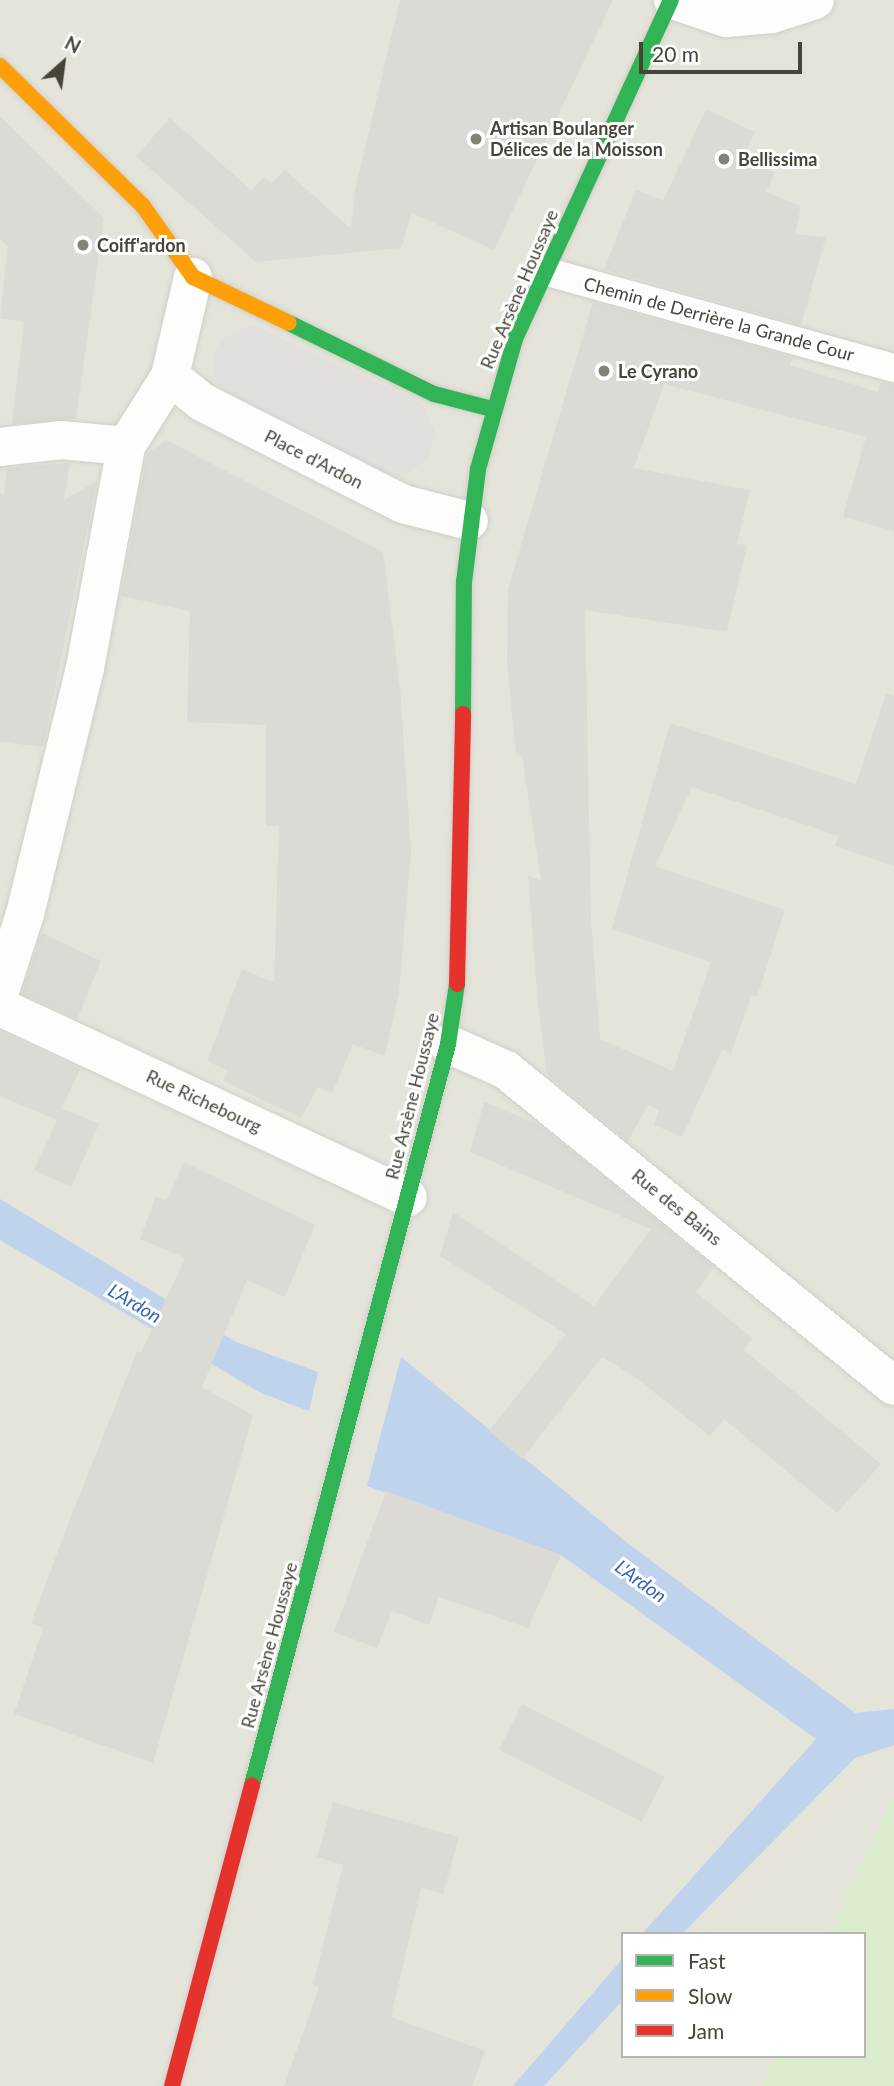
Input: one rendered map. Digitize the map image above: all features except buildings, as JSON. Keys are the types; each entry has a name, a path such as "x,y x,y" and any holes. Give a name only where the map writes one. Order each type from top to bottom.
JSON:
{"main road":[{"name":"Rue Arsène Houssaye","path":"173,2086 448,1044 460,937 468,521 492,409 544,271 672,0"},
{"path":"0,66 143,206 193,276 434,394 492,409"}],"street":[{"path":"672,0 726,18 772,14 815,0"},
{"path":"0,991 25,914 85,668 126,446 170,376 193,276"},
{"name":"Place d'Ardon","path":"170,376 201,402 403,504 468,521"},
{"path":"0,447 61,439 126,446"},
{"name":"Rue Richebourg","path":"0,1007 408,1197"},
{"name":"Rue des Bains","path":"448,1044 506,1070 894,1386"}],"lane":[{"name":"Chemin de Derrière la Grande Cour","path":"544,271 894,368"}],"shaded area":[{"path":"0,0 894,0 894,1794 831,1932 621,1932 621,2058 774,2058 761,2086 0,2086"},
{"path":"252,325 422,403 436,434 428,458 407,474 385,477 236,401 214,378 214,353 222,339"}],"green space":[{"path":"894,1794 894,2086 761,2086 774,2058 866,2058 866,1932 831,1932"}],"water":[{"name":"L'Ardon","path":"0,1199 236,1342 318,1372 309,1411 261,1393 0,1240"},
{"name":"L'Ardon","path":"401,1357 630,1545 855,1713 894,1709 894,1745 855,1758 684,1932 644,1932 816,1739 561,1555 367,1486"},
{"path":"621,1960 621,2002 544,2086 513,2086"}],"traffic: fast":[{"path":"463,714 464,582 478,469 515,339 671,0"},
{"path":"289,323 434,394 492,409"},
{"path":"252,1785 448,1044 457,984"}],"traffic: slow":[{"path":"0,66 143,206 193,277 289,323"}],"traffic: jam":[{"path":"457,984 463,714"},
{"path":"172,2086 252,1785"}],"place":[{"name":"Artisan Boulanger Délices de la Moisson","path":"476,139"},
{"name":"Bellissima","path":"724,159"},
{"name":"Coiff'ardon","path":"83,245"},
{"name":"Le Cyrano","path":"604,371"}]}
